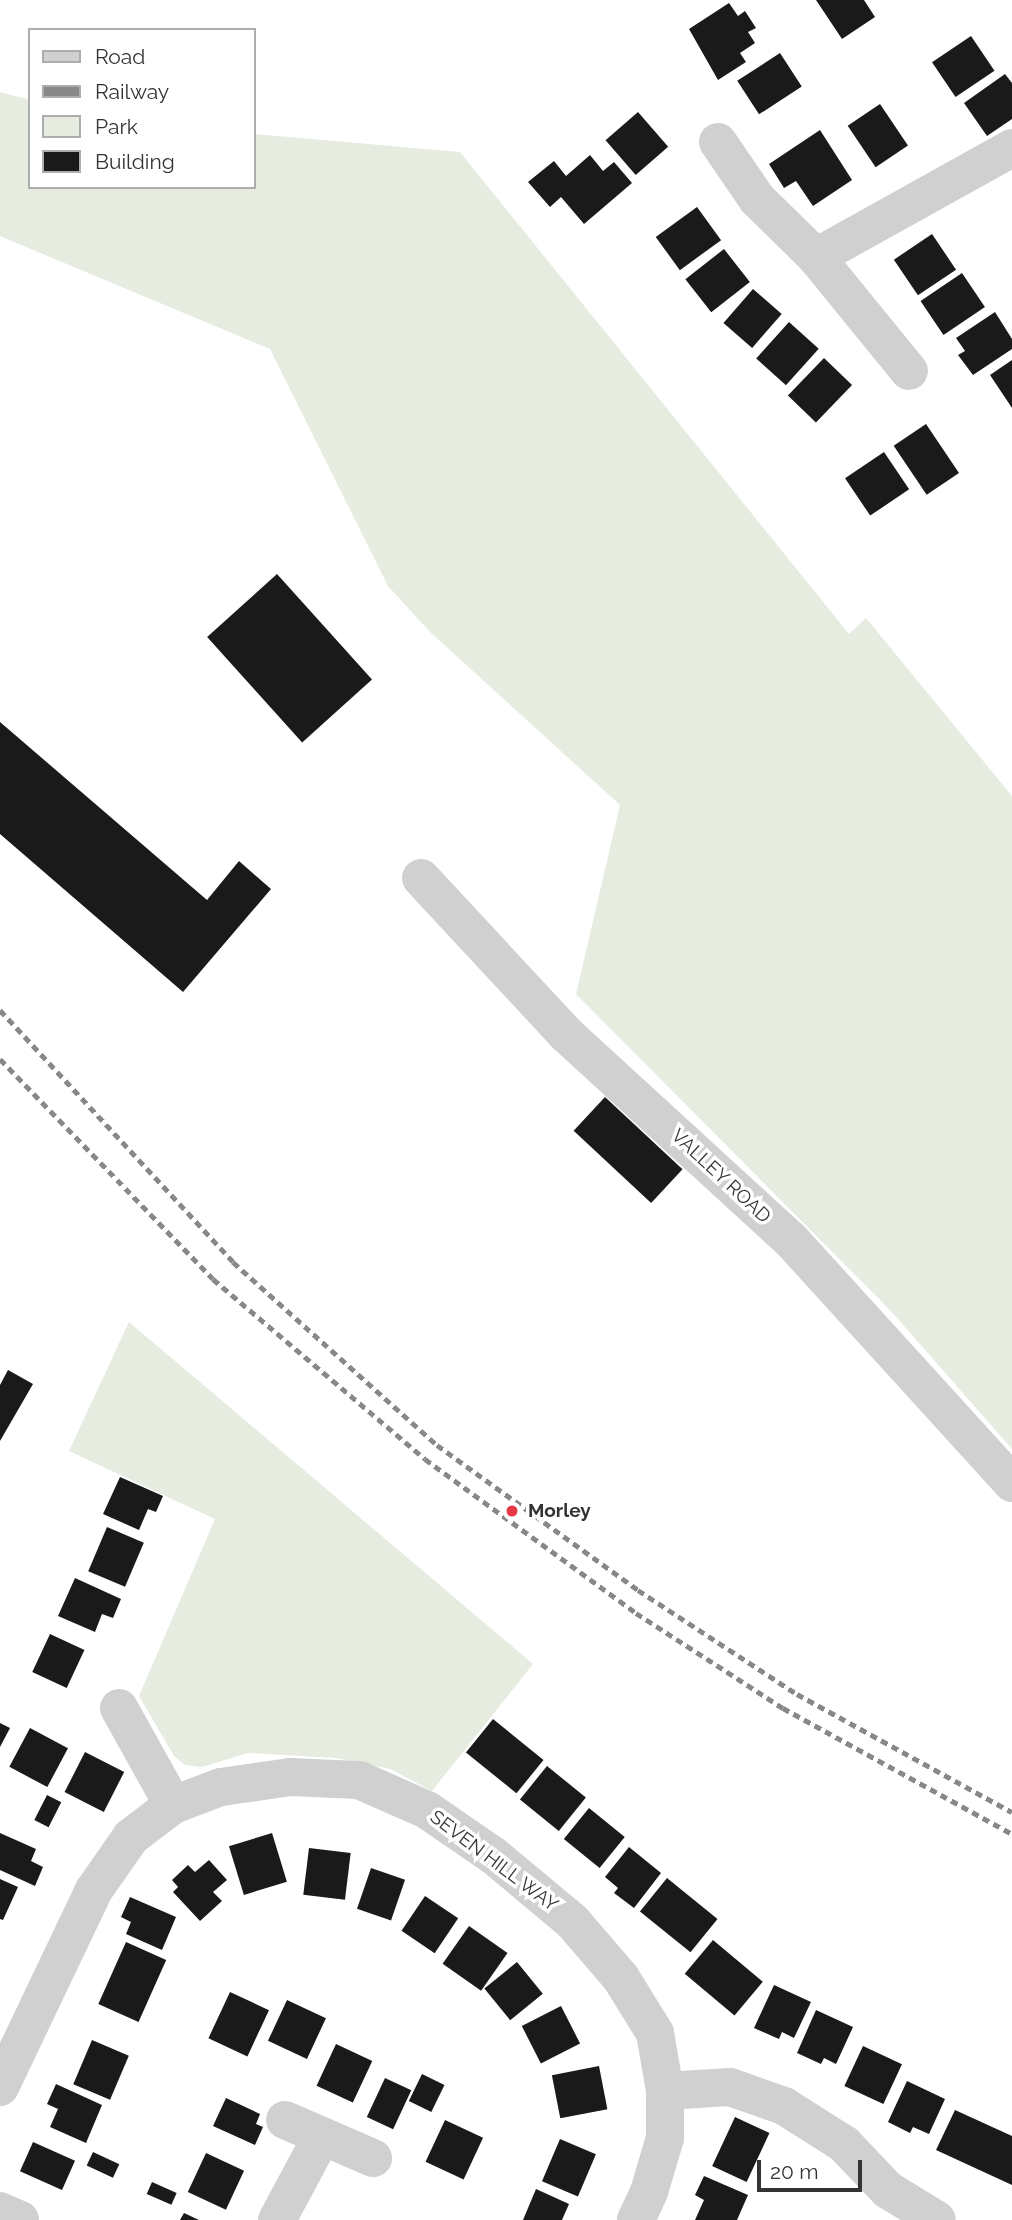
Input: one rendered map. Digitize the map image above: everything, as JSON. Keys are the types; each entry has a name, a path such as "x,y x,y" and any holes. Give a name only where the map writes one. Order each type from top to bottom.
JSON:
{"street":[{"path":"718,142 757,199 816,257 909,371"},
{"path":"816,257 1012,148"},
{"name":"VALLEY ROAD","path":"421,878 567,1035 790,1239 1012,1483"},
{"path":"119,1708 173,1805"},
{"name":"SEVEN HILL WAY","path":"0,2087 94,1890 131,1837 173,1805 221,1787 290,1777 359,1780 427,1810 494,1856 572,1922 621,1978 655,2034 665,2091 665,2138 649,2192 636,2220"},
{"path":"665,2091 730,2087 785,2106 844,2144 888,2190 937,2220"},
{"path":"285,2120 373,2158"},
{"path":"277,2220 322,2136"},
{"path":"0,2211 20,2220"}],"green space":[{"path":"0,92 28,99 28,189 256,189 256,134 460,152 849,634 866,618 1012,796 1012,1449 890,1310 576,994 620,805 430,632 388,586 270,349 0,236"},
{"path":"129,1322 533,1664 432,1791 390,1769 336,1758 248,1753 202,1767 185,1765 174,1756 139,1696 215,1519 69,1451"}],"building":[{"path":"816,0 864,0 875,17 842,39"},
{"path":"729,3 738,16 745,11 756,28 748,32 755,43 740,53 746,62 718,80 689,29"},
{"path":"971,36 994,71 956,97 932,62"},
{"path":"780,53 802,87 759,114 737,81"},
{"path":"1005,74 1012,83 1012,119 987,136 964,103"},
{"path":"880,104 908,145 876,167 848,126"},
{"path":"638,112 668,147 636,175 606,140"},
{"path":"820,130 852,180 813,206 796,181 784,188 769,164"},
{"path":"590,155 603,171 614,162 632,183 584,224 561,197 550,207 528,182 554,161 566,176"},
{"path":"697,207 721,240 680,270 656,237"},
{"path":"932,234 956,270 918,295 894,260"},
{"path":"724,249 750,282 711,312 685,279"},
{"path":"962,273 985,307 943,335 921,301"},
{"path":"753,289 782,314 752,348 723,323"},
{"path":"995,312 1012,339 1012,349 973,375 958,355 965,351 956,338"},
{"path":"789,322 819,349 786,385 756,358"},
{"path":"824,358 852,385 816,422 788,395"},
{"path":"1012,360 1012,408 990,375"},
{"path":"926,424 959,473 927,495 894,446"},
{"path":"884,452 909,489 870,516 845,478"},
{"path":"277,574 372,680 302,742 207,637"},
{"path":"0,722 207,900 239,861 271,889 183,992 0,834"},
{"path":"605,1097 683,1169 651,1203 574,1131"},
{"path":"8,1370 33,1384 0,1441 0,1385"},
{"path":"120,1477 163,1496 156,1512 148,1509 139,1530 103,1514"},
{"path":"107,1527 144,1543 125,1587 88,1571"},
{"path":"75,1578 121,1599 113,1618 102,1614 95,1632 58,1616"},
{"path":"50,1634 84,1650 67,1688 32,1672"},
{"path":"493,1719 544,1760 516,1793 466,1752"},
{"path":"0,1723 10,1728 0,1747"},
{"path":"30,1728 68,1748 47,1787 9,1767"},
{"path":"85,1752 124,1772 104,1812 65,1792"},
{"path":"547,1766 586,1797 559,1831 520,1799"},
{"path":"47,1795 61,1802 49,1827 34,1820"},
{"path":"589,1808 625,1837 600,1868 564,1839"},
{"path":"0,1833 36,1849 31,1861 43,1867 35,1886 0,1870"},
{"path":"272,1833 287,1882 244,1895 229,1846"},
{"path":"629,1847 661,1873 634,1908 614,1893 618,1888 605,1877"},
{"path":"309,1848 351,1853 345,1900 303,1895"},
{"path":"209,1860 227,1880 213,1892 222,1901 200,1921 173,1892 178,1887 172,1880 188,1865 195,1872"},
{"path":"371,1868 405,1880 391,1920 357,1909"},
{"path":"667,1878 718,1919 690,1952 640,1911"},
{"path":"0,1879 18,1887 3,1920 0,1919"},
{"path":"425,1896 458,1918 435,1953 402,1931"},
{"path":"130,1897 176,1917 162,1950 126,1934 131,1922 121,1917"},
{"path":"469,1926 508,1953 481,1991 443,1964"},
{"path":"713,1940 763,1982 735,2015 685,1974"},
{"path":"126,1942 166,1960 139,2022 98,2004"},
{"path":"517,1962 543,1994 510,2020 484,1988"},
{"path":"774,1985 811,2002 794,2038 782,2032 779,2039 754,2028"},
{"path":"230,1992 269,2010 247,2056 208,2038"},
{"path":"287,2000 326,2018 307,2059 268,2041"},
{"path":"561,2006 580,2043 541,2063 522,2026"},
{"path":"816,2010 853,2027 836,2064 824,2058 821,2064 797,2053"},
{"path":"92,2040 129,2056 110,2100 73,2084"},
{"path":"336,2044 372,2061 353,2103 317,2086"},
{"path":"863,2046 902,2064 883,2104 844,2086"},
{"path":"599,2066 607,2109 560,2118 552,2075"},
{"path":"422,2074 444,2085 431,2112 409,2101"},
{"path":"385,2078 411,2090 393,2129 367,2117"},
{"path":"907,2081 945,2099 929,2134 913,2127 910,2133 888,2122"},
{"path":"56,2084 102,2105 86,2143 50,2127 58,2109 47,2104"},
{"path":"226,2098 260,2114 256,2124 263,2127 255,2145 213,2126"},
{"path":"955,2110 1012,2136 1012,2185 936,2150"},
{"path":"735,2117 769,2133 747,2182 712,2166"},
{"path":"445,2120 483,2138 464,2179 426,2162"},
{"path":"560,2139 596,2154 578,2197 542,2181"},
{"path":"33,2142 75,2161 62,2190 20,2171"},
{"path":"93,2152 119,2164 113,2178 87,2166"},
{"path":"206,2153 244,2171 226,2210 188,2192"},
{"path":"704,2176 748,2195 737,2220 695,2220 704,2200 695,2195"},
{"path":"152,2182 177,2193 171,2205 147,2194"},
{"path":"536,2189 569,2204 562,2220 523,2220"},
{"path":"184,2213 199,2220 180,2220"}],"railway":[{"path":"0,1010 233,1262 437,1445 638,1590 797,1694 1012,1812"},
{"path":"0,1059 213,1279 425,1459 636,1613 783,1708 1012,1834"}],"place":[{"name":"Morley","path":"512,1511"}]}
